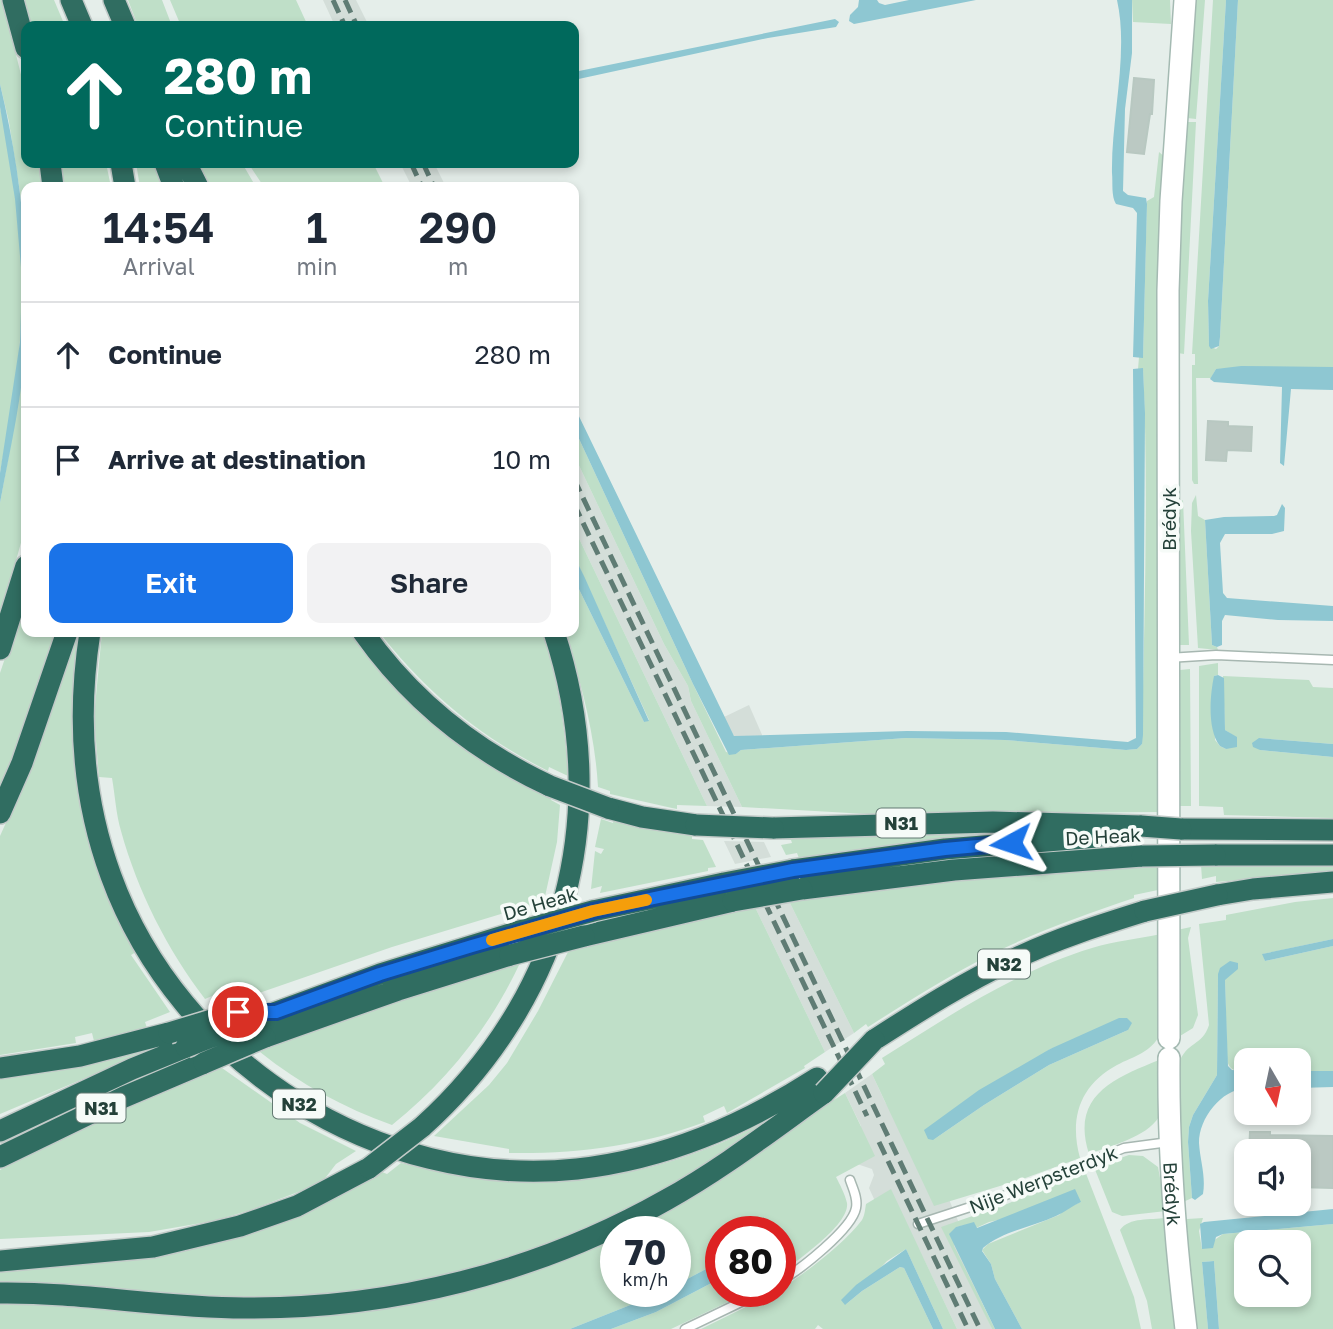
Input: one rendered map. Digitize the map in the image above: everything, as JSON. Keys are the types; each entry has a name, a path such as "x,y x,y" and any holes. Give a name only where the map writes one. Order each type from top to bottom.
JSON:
{"highway":[{"path":"13,0 21,30"},
{"path":"71,0 80,21"},
{"path":"108,0 114,21"},
{"path":"114,0 123,21"},
{"path":"0,649 21,582"},
{"path":"0,813 22,763 66,637"},
{"name":"N32","path":"90,637 82,717 87,783 102,848 124,908 155,964 204,1027 265,1081 292,1099 328,1120 379,1144 437,1160 512,1169 575,1169 642,1158 704,1138 820,1085"},
{"name":"N31","path":"367,637 410,690 443,720 494,757 550,786 608,808 642,817 696,825 772,828 993,822 1141,830 1333,830"},
{"path":"0,1261 153,1247 254,1222 283,1212 369,1168 422,1127 456,1095 506,1030 537,974 562,913 575,845 579,779 575,717 556,637"},
{"name":"De Heak","path":"0,1131 132,1069 186,1047 243,1017 276,1012 380,974 593,911 728,892 945,849 1141,830"},
{"name":"De Heak","path":"797,879 1142,856 1333,855"},
{"name":"N32","path":"0,1293 94,1297 189,1306 295,1307 385,1298 457,1284 534,1261 578,1244 665,1201 704,1178 874,1040 957,989 1015,959 1070,936 1145,911 1253,889 1333,882"},
{"name":"De Heak","path":"0,1157 124,1097 265,1037 385,994 728,892"},
{"name":"N31","path":"0,1068 80,1056 169,1032 243,1017"},
{"path":"0,1251 192,1236"}],"street":[{"name":"Brédyk","path":"1185,0 1171,201 1168,291 1168,658 1169,1142 1177,1255 1186,1329"}],"lane":[{"path":"1168,658 1216,655 1333,660"},
{"name":"Nije Werpsterdyk","path":"918,1224 1001,1197 1124,1148 1169,1142"},
{"path":"796,1270 847,1225 856,1207 850,1180"},
{"path":"684,1329 730,1307"}],"shaded area":[{"path":"323,0 356,0 366,21 333,21"},
{"path":"402,168 436,168 444,182 410,182"},
{"path":"579,466 664,644 688,686 691,701 742,807 707,806 579,538"},
{"path":"749,705 763,737 734,736 724,717"},
{"path":"724,841 764,842 771,857 735,864"},
{"path":"789,901 854,1033 825,1052 755,907"},
{"path":"872,1074 885,1102 945,1190 959,1223 985,1314 992,1329 957,1329 919,1249 880,1212 869,1188 874,1175 872,1169 857,1164 861,1126 845,1093"}],"green space":[{"path":"2,0 21,74 21,168 40,168 42,182 21,182 21,199 9,122 0,84"},
{"path":"21,0 54,0 63,21 27,21"},
{"path":"128,0 162,0 170,21 136,21"},
{"path":"170,0 296,0 306,21 179,21"},
{"path":"1132,0 1170,0 1171,24 1133,22"},
{"path":"1195,0 1205,0 1196,119 1187,118"},
{"path":"1213,0 1226,0 1208,301 1209,346 1216,349 1220,337 1238,0 1333,0 1333,367 1216,369 1211,378 1196,378 1198,484 1194,484 1192,365 1195,365 1195,354 1192,354"},
{"path":"0,107 12,164 19,223 21,326 17,374 0,473"},
{"path":"1186,122 1196,122 1184,354 1178,353 1179,253"},
{"path":"1159,152 1166,158 1160,812 867,814 742,807 691,701 688,686 664,644 579,466 579,439 726,752 736,754 741,750 906,738 1005,740 1137,749 1142,744 1146,509 1143,369 1138,369 1139,357 1143,357 1147,201 1154,197"},
{"path":"59,168 107,168 110,182 60,182"},
{"path":"137,168 157,168 163,182 139,182"},
{"path":"200,168 245,168 253,182 207,182"},
{"path":"251,168 376,168 382,182 261,182"},
{"path":"21,375 21,543 0,617 0,503"},
{"path":"1196,495 1198,516 1205,520 1212,645 1218,650 1198,648 1191,531 1192,503"},
{"path":"1183,500 1189,645 1178,645 1178,504"},
{"path":"579,538 707,806 677,805 677,809 610,794 610,791 598,787 586,708 566,637 579,637 579,589 644,722 649,720 579,567"},
{"path":"21,611 21,637 55,637 13,760 0,789 0,673"},
{"path":"74,637 78,637 72,715 79,797 88,838 116,915 136,952 131,955 170,1012 145,1022 147,1028 94,1041 92,1033 75,1037 76,1043 0,1055 0,836 31,767 58,693"},
{"path":"102,637 356,637 437,727 488,764 550,796 551,800 560,805 557,842 544,901 392,947 230,1003 219,993 205,999 166,940 136,876 121,831 112,778 99,777 94,717"},
{"path":"383,637 544,637 560,703 568,776 549,767 548,771 523,758 477,728 435,693"},
{"path":"1218,663 1218,675 1214,676 1215,740 1226,749 1234,736 1225,730 1223,676 1309,680 1313,687 1333,688 1333,744 1259,738 1260,750 1333,757 1333,818 1224,815 1223,807 1199,806 1199,666"},
{"path":"1190,669 1191,806 1177,806 1178,673 1180,670"},
{"path":"601,819 613,823 614,819 692,834 692,839 703,840 716,867 708,868 708,871 600,893 602,886 591,889 595,851 601,854 604,849 595,847"},
{"path":"1020,832 800,861 797,853 786,855 781,845 792,843 791,840 782,839"},
{"path":"1333,863 1333,872 1216,882 1216,876 1202,879 1201,865"},
{"path":"1158,866 1158,890 1134,895 1134,898 1013,944 957,972 854,1033 789,901 952,875"},
{"path":"1333,898 1333,939 1263,954 1265,961 1333,946 1333,1071 1311,1071 1311,1048 1234,1048 1234,1069 1231,1068 1227,1059 1225,979 1229,975 1218,974 1217,1075 1193,1115 1189,1127 1192,1198 1181,1203 1178,1065 1186,1051 1202,1037 1209,1025 1199,924 1226,920 1226,915"},
{"path":"755,907 825,1052 804,1066 805,1068 727,1113 724,1106 703,1116 705,1122 633,1143 584,1150 509,1153 509,1149 434,1136 489,1085 507,1063 538,1011 569,950 583,939"},
{"path":"1191,927 1188,938 1198,1015 1193,1028 1180,1036 1177,930"},
{"path":"1161,934 1160,1034 1147,1050 1104,1073 1086,1093 1077,1116 1080,1158 1020,1180 934,1206 872,1074 885,1064 882,1058 984,996 1037,969 1092,948","holes":["1128,1030 1049,1065 984,1105 933,1140 1050,1049"]},
{"path":"520,963 495,1009 465,1052 431,1090 392,1125 323,1094 260,1052 273,1046 271,1043 358,1010"},
{"path":"166,1044 0,1114 0,1073"},
{"path":"1159,1060 1159,1117 1137,1136 1089,1154 1085,1134 1086,1117 1091,1103 1113,1082"},
{"path":"210,1068 214,1071 222,1068 300,1123 356,1151 336,1164 323,1181 251,1210 213,1221 149,1232 0,1239 0,1170 80,1128"},
{"path":"845,1093 875,1156 836,1177 847,1203 846,1212 840,1222 821,1242 796,1261 796,1216 705,1216 705,1270 691,1277 691,1216 650,1216 827,1100 829,1103"},
{"path":"764,1122 699,1170 618,1215 600,1216 600,1223 574,1235 488,1265 384,1289 295,1298 242,1299 0,1284 0,1270 218,1242 243,1236 318,1208 382,1172 387,1174 401,1163 449,1173 541,1181 631,1172 676,1160"},
{"path":"1129,1155 1143,1156 1158,1167 1166,1211 1122,1216 1112,1212 1094,1167"},
{"path":"1085,1171 1134,1297 1141,1329 1022,1329 995,1279 991,1264 982,1250 988,1244 1059,1215 1065,1209 1081,1202 989,1222 976,1228 974,1223 956,1227 954,1246 995,1329 992,1329 941,1227 1007,1204"},
{"path":"891,1189 957,1329 943,1329 906,1249 887,1261 845,1305 900,1267 904,1268 933,1329 823,1329 818,1325 815,1329 701,1329 746,1307 796,1307 796,1278 846,1238 862,1220 866,1204"},
{"path":"1165,1218 1178,1329 1152,1329 1147,1301 1120,1230 1135,1221"},
{"path":"1203,1218 1199,1231 1202,1249 1223,1234 1234,1233 1234,1307 1311,1307 1311,1230 1267,1230 1333,1224 1333,1329 1219,1329 1214,1261 1202,1262 1208,1329 1194,1329 1184,1222 1187,1219"},
{"path":"600,1242 600,1307 625,1307 570,1329 0,1329 0,1303 349,1312 439,1297 491,1284"},
{"path":"705,1286 705,1307 717,1307 671,1329 611,1329 666,1307 691,1307 691,1294"}],"water":[{"path":"859,0 877,0 885,5 909,0 976,0 854,24 849,21 850,15 858,7"},
{"path":"1117,0 1132,0 1132,53 1125,109 1123,191 1128,195 1146,198 1147,204 1143,358 1133,357 1137,213 1133,208 1116,204 1112,189 1112,152 1121,42"},
{"path":"1226,0 1238,0 1220,337 1219,346 1211,349 1208,301"},
{"path":"835,19 839,22 836,27 768,38 579,79 579,71"},
{"path":"0,84 21,203 21,268 15,199 0,107"},
{"path":"21,310 21,387 0,503 0,473 20,342"},
{"path":"1241,366 1333,367 1333,390 1291,389 1284,466 1280,463 1282,387 1214,382 1210,379 1216,369"},
{"path":"1143,368 1145,413 1143,735 1142,744 1137,749 1005,740 906,738 741,750 729,755 579,439 579,416 734,736 907,731 1006,732 1128,742 1136,738 1133,369"},
{"path":"1282,504 1285,508 1284,531 1272,534 1225,534 1220,543 1223,593 1227,598 1333,606 1333,621 1225,615 1222,621 1222,645 1212,645 1205,520 1274,516"},
{"path":"579,566 649,721 644,722 579,589"},
{"path":"1214,676 1224,678 1225,730 1237,737 1237,747 1226,749 1220,746 1213,731 1211,693"},
{"path":"1259,738 1333,744 1333,757 1260,750 1253,747 1252,743"},
{"path":"1333,939 1333,946 1265,961 1262,954"},
{"path":"1230,961 1238,963 1238,969 1225,980 1228,1066 1234,1070 1234,1091 1213,1107 1203,1124 1199,1143 1204,1187 1203,1194 1195,1200 1192,1198 1189,1127 1193,1115 1217,1075 1220,968"},
{"path":"1119,1018 1127,1018 1132,1023 1128,1030 1049,1065 933,1140 928,1139 924,1130 979,1090 1050,1049"},
{"path":"1311,1071 1333,1071 1333,1087 1311,1088"},
{"path":"1075,1189 1081,1202 1047,1220 999,1237 983,1248 995,1279 1022,1329 995,1329 949,1234 956,1227 974,1222 977,1228"},
{"path":"1333,1209 1333,1224 1234,1230 1234,1233 1216,1237 1213,1248 1202,1249 1200,1224 1204,1222 1264,1216 1311,1216 1311,1211"},
{"path":"906,1249 943,1329 933,1329 904,1268 900,1267 845,1305 841,1300 856,1285"},
{"path":"1214,1261 1219,1329 1208,1329 1202,1262"},
{"path":"705,1270 705,1286 691,1294 691,1277"},
{"path":"625,1307 666,1307 611,1329 570,1329"}],"building":[{"path":"1134,78 1154,80 1152,114 1144,154 1127,152"},
{"path":"1208,421 1228,422 1228,426 1252,427 1251,451 1227,450 1226,461 1206,460"},
{"path":"1250,1132 1333,1136 1333,1188 1311,1187 1311,1139 1250,1139"}],"railway":[{"path":"333,0 343,21"},
{"path":"345,0 355,21"},
{"path":"413,168 420,182"},
{"path":"425,168 432,182"},
{"path":"579,489 980,1329"},
{"path":"579,514 867,1116"},
{"path":"879,1142 968,1329"}],"slow traffic":[{"path":"492,940 593,911 646,900"}],"route":[{"path":"238,1012 276,1012 380,974 593,911 793,870 945,849 1011,843"}]}
